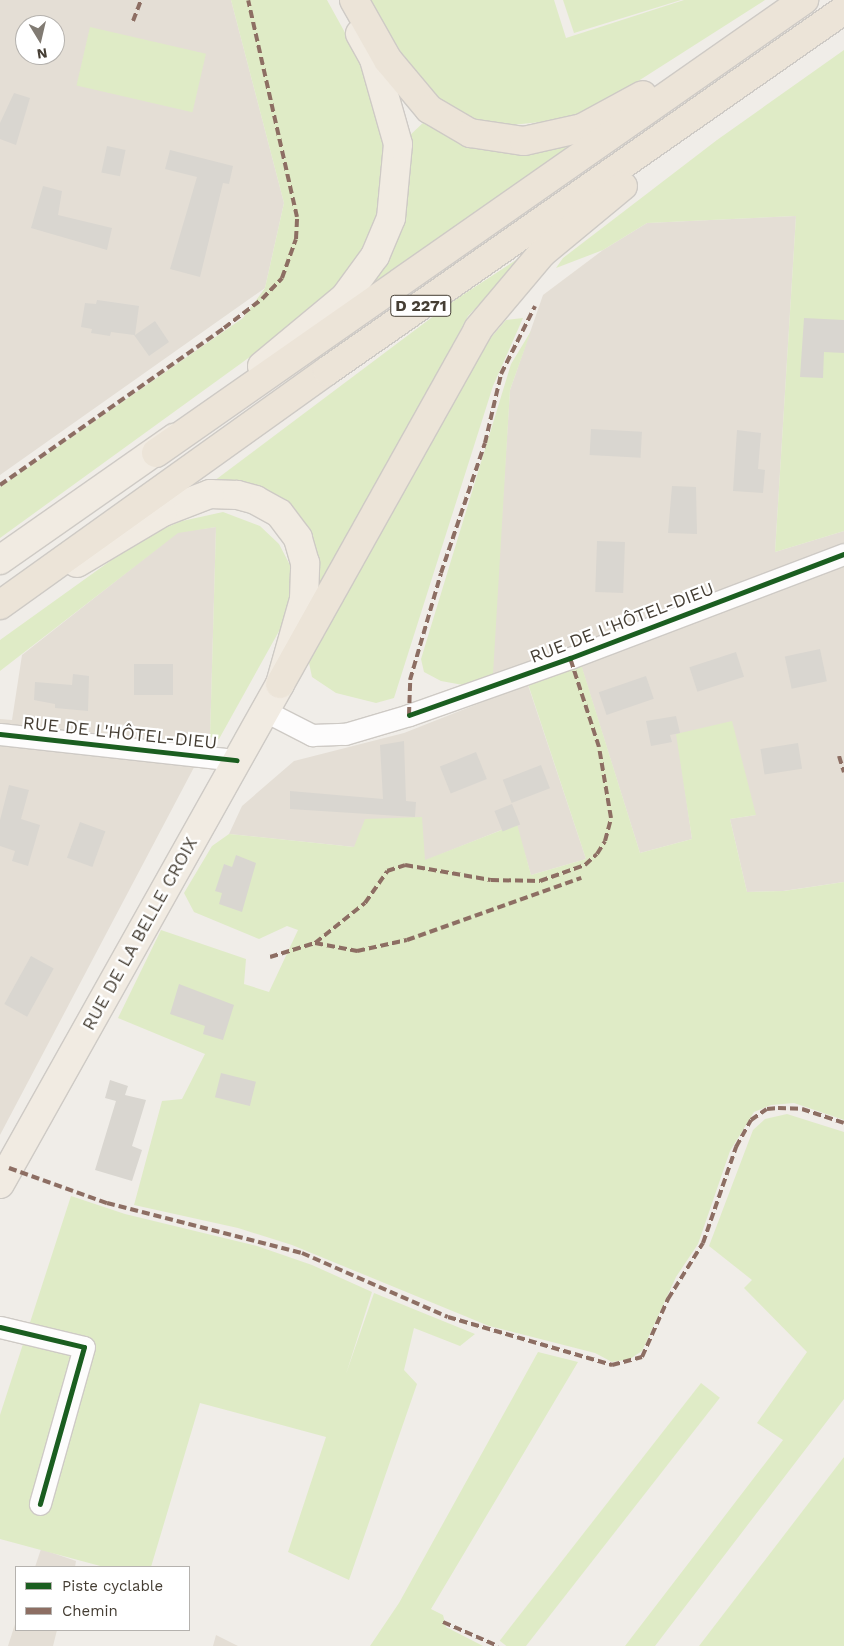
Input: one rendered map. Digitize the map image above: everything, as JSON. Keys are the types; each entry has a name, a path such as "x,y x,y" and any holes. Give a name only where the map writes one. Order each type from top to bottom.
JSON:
{"highway":[{"path":"354,0 388,60 429,109 470,133 524,141 582,128 756,34"},
{"name":"D 2271","path":"156,454 804,0"},
{"name":"D 2271","path":"0,606 319,377 844,10"},
{"path":"280,684 478,329 542,253 808,36"}],"main road":[{"path":"156,454 345,297 375,256 391,218 398,144 374,59 340,0"},
{"name":"D 2271","path":"0,560 156,454"},
{"name":"RUE DE LA BELLE CROIX","path":"0,606 163,512 210,494 256,500 279,513 298,538 305,563 304,599 280,684 3,1173"}],"street":[{"name":"RUE DE L'HÔTEL-DIEU","path":"265,711 312,735 345,734 409,715 570,658 844,554"},
{"name":"RUE DE L'HÔTEL-DIEU","path":"0,734 237,760"},
{"path":"0,1327 84,1347 40,1504"}],"shaded area":[{"path":"0,0 231,0 284,203 265,288 0,475"},
{"path":"796,216 775,552 844,531 844,882 783,891 747,892 730,819 756,815 677,734 692,839 640,853 580,662 527,682 586,859 531,875 516,824 424,861 421,818 354,847 229,834 242,806 294,761 404,733 490,699 510,390 543,295 603,250 647,223"},
{"path":"216,527 210,737 0,1135 0,719 12,720 22,655 178,532"},
{"path":"41,1549 76,1561 75,1566 35,1566"},
{"path":"15,1624 15,1631 57,1631 53,1646 8,1646"},
{"path":"216,1635 238,1646 213,1646"}],"green space":[{"path":"231,0 327,0 375,87 387,148 382,208 360,264 327,301 0,538 0,487 243,318 265,288 284,203"},
{"path":"369,0 554,0 566,38 684,0 765,0 596,108 559,120 512,125 477,121 444,104 409,65"},
{"path":"563,0 681,0 574,33"},
{"path":"90,27 206,54 192,112 77,85"},
{"path":"844,50 844,531 775,552 796,216 647,223 603,250 556,268 563,258 717,140"},
{"path":"426,120 565,144 568,153 366,290 407,138"},
{"path":"533,249 468,316 312,607 309,544 206,487 455,300"},
{"path":"523,318 493,386 394,698 376,703 336,693 312,677 308,658 482,348 506,320"},
{"path":"531,331 510,390 493,674 463,685 441,681 424,672 421,659 511,364"},
{"path":"223,512 260,526 279,544 291,567 292,589 283,624 219,739 210,737 216,527 178,533 0,671 0,640 145,536 182,521"},
{"path":"580,661 640,853 692,839 676,734 732,721 756,815 730,819 747,892 784,891 844,882 844,1120 794,1103 771,1105 754,1112 730,1151 698,1244 676,1277 642,1351 630,1359 612,1362 595,1353 489,1326 292,1245 238,1228 134,1205 162,1101 182,1099 205,1054 118,1018 161,930 246,959 244,984 269,992 298,930 287,926 259,939 194,912 184,893 212,846 229,834 354,847 365,819 422,817 425,860 517,824 531,875 586,859 527,681"},
{"path":"787,1114 844,1132 844,1399 655,1646 625,1646 783,1440 757,1423 807,1352 744,1288 752,1280 709,1246 753,1130 765,1119"},
{"path":"71,1196 125,1214 257,1246 312,1265 372,1292 346,1374 374,1293 475,1334 460,1346 414,1328 404,1370 417,1384 349,1580 288,1552 326,1437 200,1403 151,1566 100,1566 0,1539 0,1415"},
{"path":"538,1352 578,1362 431,1609 443,1615 446,1627 483,1646 370,1646 399,1603"},
{"path":"701,1383 720,1398 526,1646 506,1646 500,1641"},
{"path":"844,1457 844,1646 699,1646"}],"building":[{"path":"14,93 30,98 16,145 0,139 0,123"},
{"path":"107,146 126,150 120,176 101,172"},
{"path":"170,150 233,166 229,184 223,183 200,277 170,269 197,177 165,169"},
{"path":"43,186 62,191 58,215 112,228 107,250 31,228"},
{"path":"97,300 139,306 135,335 155,321 169,342 149,356 134,335 111,332 110,336 91,333 92,329 81,327 85,303 96,304"},
{"path":"804,318 844,320 844,353 824,352 823,378 800,377"},
{"path":"591,429 642,432 641,458 590,455"},
{"path":"737,430 761,433 758,469 765,470 763,493 733,491"},
{"path":"672,486 696,487 697,534 668,533"},
{"path":"597,541 625,542 623,593 595,592"},
{"path":"820,649 827,681 792,689 785,656"},
{"path":"736,652 744,677 697,692 689,667"},
{"path":"134,664 173,664 173,695 134,695"},
{"path":"73,674 89,676 88,711 55,708 55,704 34,700 35,682 72,685"},
{"path":"646,676 654,699 607,715 599,692"},
{"path":"676,716 680,733 670,735 672,742 651,746 646,721"},
{"path":"404,741 406,801 416,802 415,817 290,809 290,791 383,799 380,745"},
{"path":"798,743 802,769 765,775 760,749"},
{"path":"476,752 487,779 451,793 440,767"},
{"path":"541,765 550,788 512,803 503,780"},
{"path":"9,785 29,790 21,819 40,825 28,866 12,861 15,851 0,846 0,820"},
{"path":"512,804 520,824 503,832 494,811"},
{"path":"80,822 105,831 92,867 67,858"},
{"path":"236,855 256,863 242,912 219,904 222,893 215,891 224,864 232,867"},
{"path":"31,956 54,969 27,1017 4,1004"},
{"path":"179,984 234,1005 223,1040 203,1034 205,1026 170,1014"},
{"path":"221,1073 256,1082 250,1106 215,1097"},
{"path":"110,1080 128,1086 125,1095 146,1100 132,1146 142,1150 132,1181 95,1170 116,1101 105,1098"}],"marked path":[{"path":"133,21 141,0"},
{"path":"0,485 224,328 262,299 282,278 296,239 297,217 248,0"},
{"path":"409,715 410,680 441,573 485,443 501,374 535,306"},
{"path":"315,943 365,903 387,871 405,865 491,880 540,881 585,865 597,854 605,841 611,818 599,747 570,658"},
{"path":"839,756 844,772"},
{"path":"270,957 315,943 357,951 407,940 581,878"},
{"path":"9,1168 107,1203 302,1253 448,1317 612,1365 642,1357 668,1299 703,1243 736,1147 751,1120 767,1109 778,1108 802,1109 844,1123"},
{"path":"443,1622 498,1646"}],"cycle path":[{"path":"409,715 570,658 844,554"},
{"path":"0,734 237,760"},
{"path":"0,1327 84,1347 40,1504"}]}
